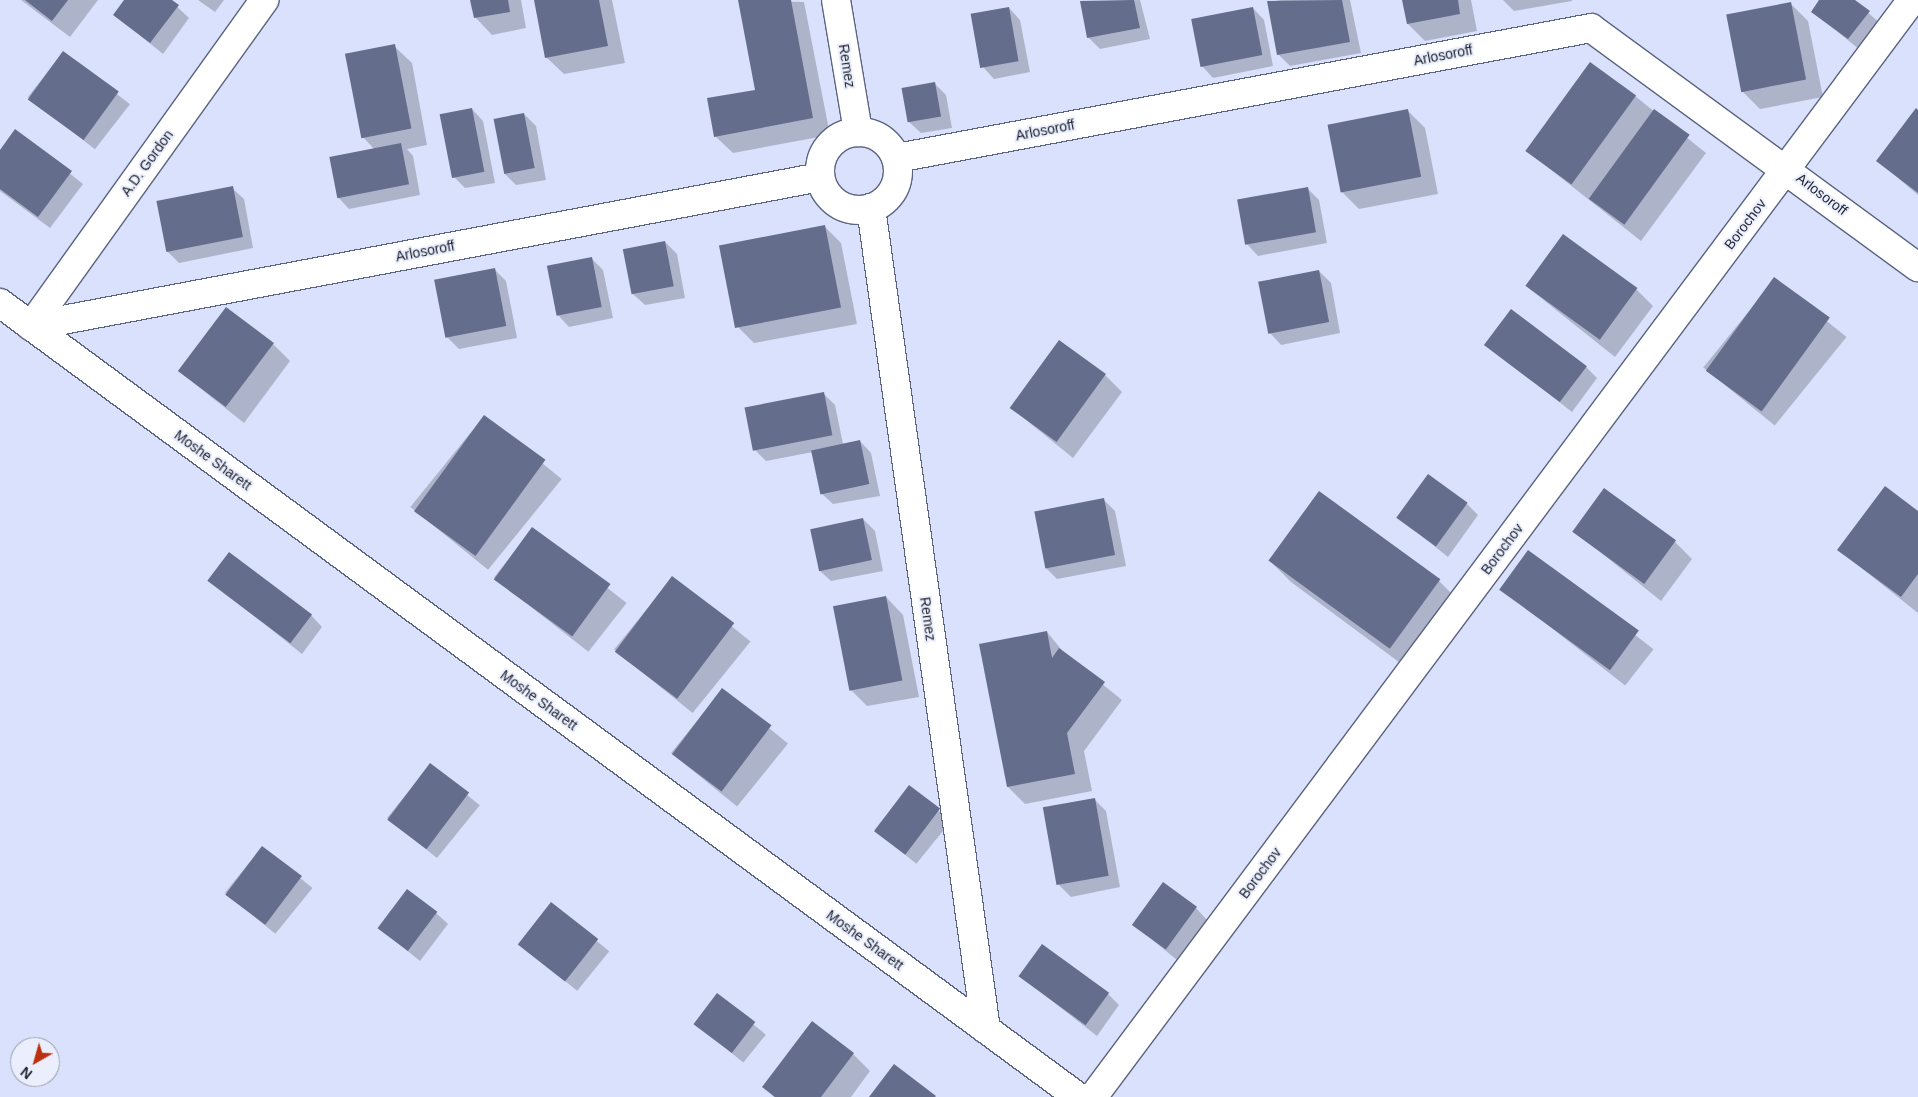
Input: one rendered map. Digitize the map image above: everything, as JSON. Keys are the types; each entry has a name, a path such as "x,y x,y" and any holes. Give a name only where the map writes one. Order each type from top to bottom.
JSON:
{"street":[{"name":"A.D. Gordon","path":"31,326 264,0"},
{"name":"Remez","path":"836,0 858,132"},
{"name":"Borochov","path":"1093,1097 1912,0"},
{"name":"Arlosoroff","path":"896,158 1591,28 1787,168 1918,267"},
{"path":"858,132 881,138 896,158 897,183 882,203 871,208 858,210 838,204 820,177 825,151 834,140 858,132"},
{"name":"Arlosoroff","path":"31,326 820,177"},
{"name":"Remez","path":"871,208 986,1029"},
{"name":"Moshe Sharett","path":"0,303 1078,1097"}],"building":[{"path":"25,0 68,0 52,21"},
{"path":"124,0 172,0 179,5 150,43 113,15"},
{"path":"470,0 508,0 510,12 474,18"},
{"path":"534,0 599,0 608,46 545,58"},
{"path":"738,0 791,0 813,118 714,137 707,98 755,90"},
{"path":"1134,0 1140,28 1087,38 1080,1"},
{"path":"1342,0 1350,42 1277,55 1267,1"},
{"path":"1402,0 1458,0 1460,14 1407,24"},
{"path":"1819,0 1855,0 1870,11 1848,39 1811,12"},
{"path":"1791,2 1806,80 1741,92 1726,15"},
{"path":"1009,7 1019,61 980,68 971,14"},
{"path":"1253,7 1262,55 1201,67 1191,19"},
{"path":"395,44 411,128 361,138 345,54"},
{"path":"63,51 119,92 84,140 28,100"},
{"path":"1590,62 1636,96 1571,184 1525,151"},
{"path":"935,82 941,116 908,122 902,88"},
{"path":"472,108 484,172 452,178 440,114"},
{"path":"1916,108 1918,110 1918,193 1876,161"},
{"path":"1408,109 1421,177 1341,192 1328,125"},
{"path":"1654,109 1690,135 1624,225 1589,199"},
{"path":"524,113 535,168 504,174 494,119"},
{"path":"15,129 72,171 38,217 0,189 0,150"},
{"path":"401,143 409,184 337,198 329,157"},
{"path":"233,186 243,237 166,252 156,201"},
{"path":"1308,187 1316,232 1245,245 1237,200"},
{"path":"825,225 841,307 735,328 719,246"},
{"path":"1563,234 1637,288 1600,340 1525,286"},
{"path":"665,241 674,286 632,294 623,249"},
{"path":"592,257 602,307 557,316 547,266"},
{"path":"495,268 506,326 445,338 434,280"},
{"path":"1319,270 1329,322 1268,334 1258,282"},
{"path":"1774,277 1830,318 1762,411 1706,371"},
{"path":"226,307 274,343 226,407 178,371"},
{"path":"1511,309 1587,366 1560,402 1484,345"},
{"path":"1059,340 1106,374 1057,442 1010,408"},
{"path":"824,392 832,435 753,451 744,407"},
{"path":"484,415 545,460 476,556 414,511"},
{"path":"860,440 869,484 820,494 811,450"},
{"path":"1428,474 1468,503 1436,546 1396,518"},
{"path":"1885,486 1918,511 1918,574 1901,597 1837,550"},
{"path":"1604,488 1676,540 1644,584 1572,532"},
{"path":"1319,491 1440,579 1390,649 1268,561"},
{"path":"1104,498 1115,555 1045,568 1034,512"},
{"path":"863,518 872,560 819,571 810,529"},
{"path":"532,527 610,584 572,637 494,580"},
{"path":"1528,550 1639,631 1610,670 1499,590"},
{"path":"229,552 312,615 290,643 207,581"},
{"path":"672,576 734,623 677,699 615,652"},
{"path":"886,596 902,680 849,691 833,606"},
{"path":"1047,631 1052,658 1059,648 1105,682 1067,733 1075,774 1007,787 979,644"},
{"path":"722,688 772,725 722,792 672,754"},
{"path":"430,763 469,792 426,849 387,820"},
{"path":"909,785 940,808 905,855 874,831"},
{"path":"1095,798 1109,876 1057,885 1043,807"},
{"path":"262,846 302,876 265,925 225,895"},
{"path":"1163,882 1197,907 1166,950 1132,925"},
{"path":"407,889 437,912 408,951 378,928"},
{"path":"551,902 598,939 565,981 518,945"},
{"path":"1042,944 1109,993 1086,1025 1018,976"},
{"path":"717,993 755,1022 732,1053 694,1024"},
{"path":"812,1021 854,1053 821,1097 775,1097 762,1087"},
{"path":"894,1064 936,1096 869,1097"}]}
